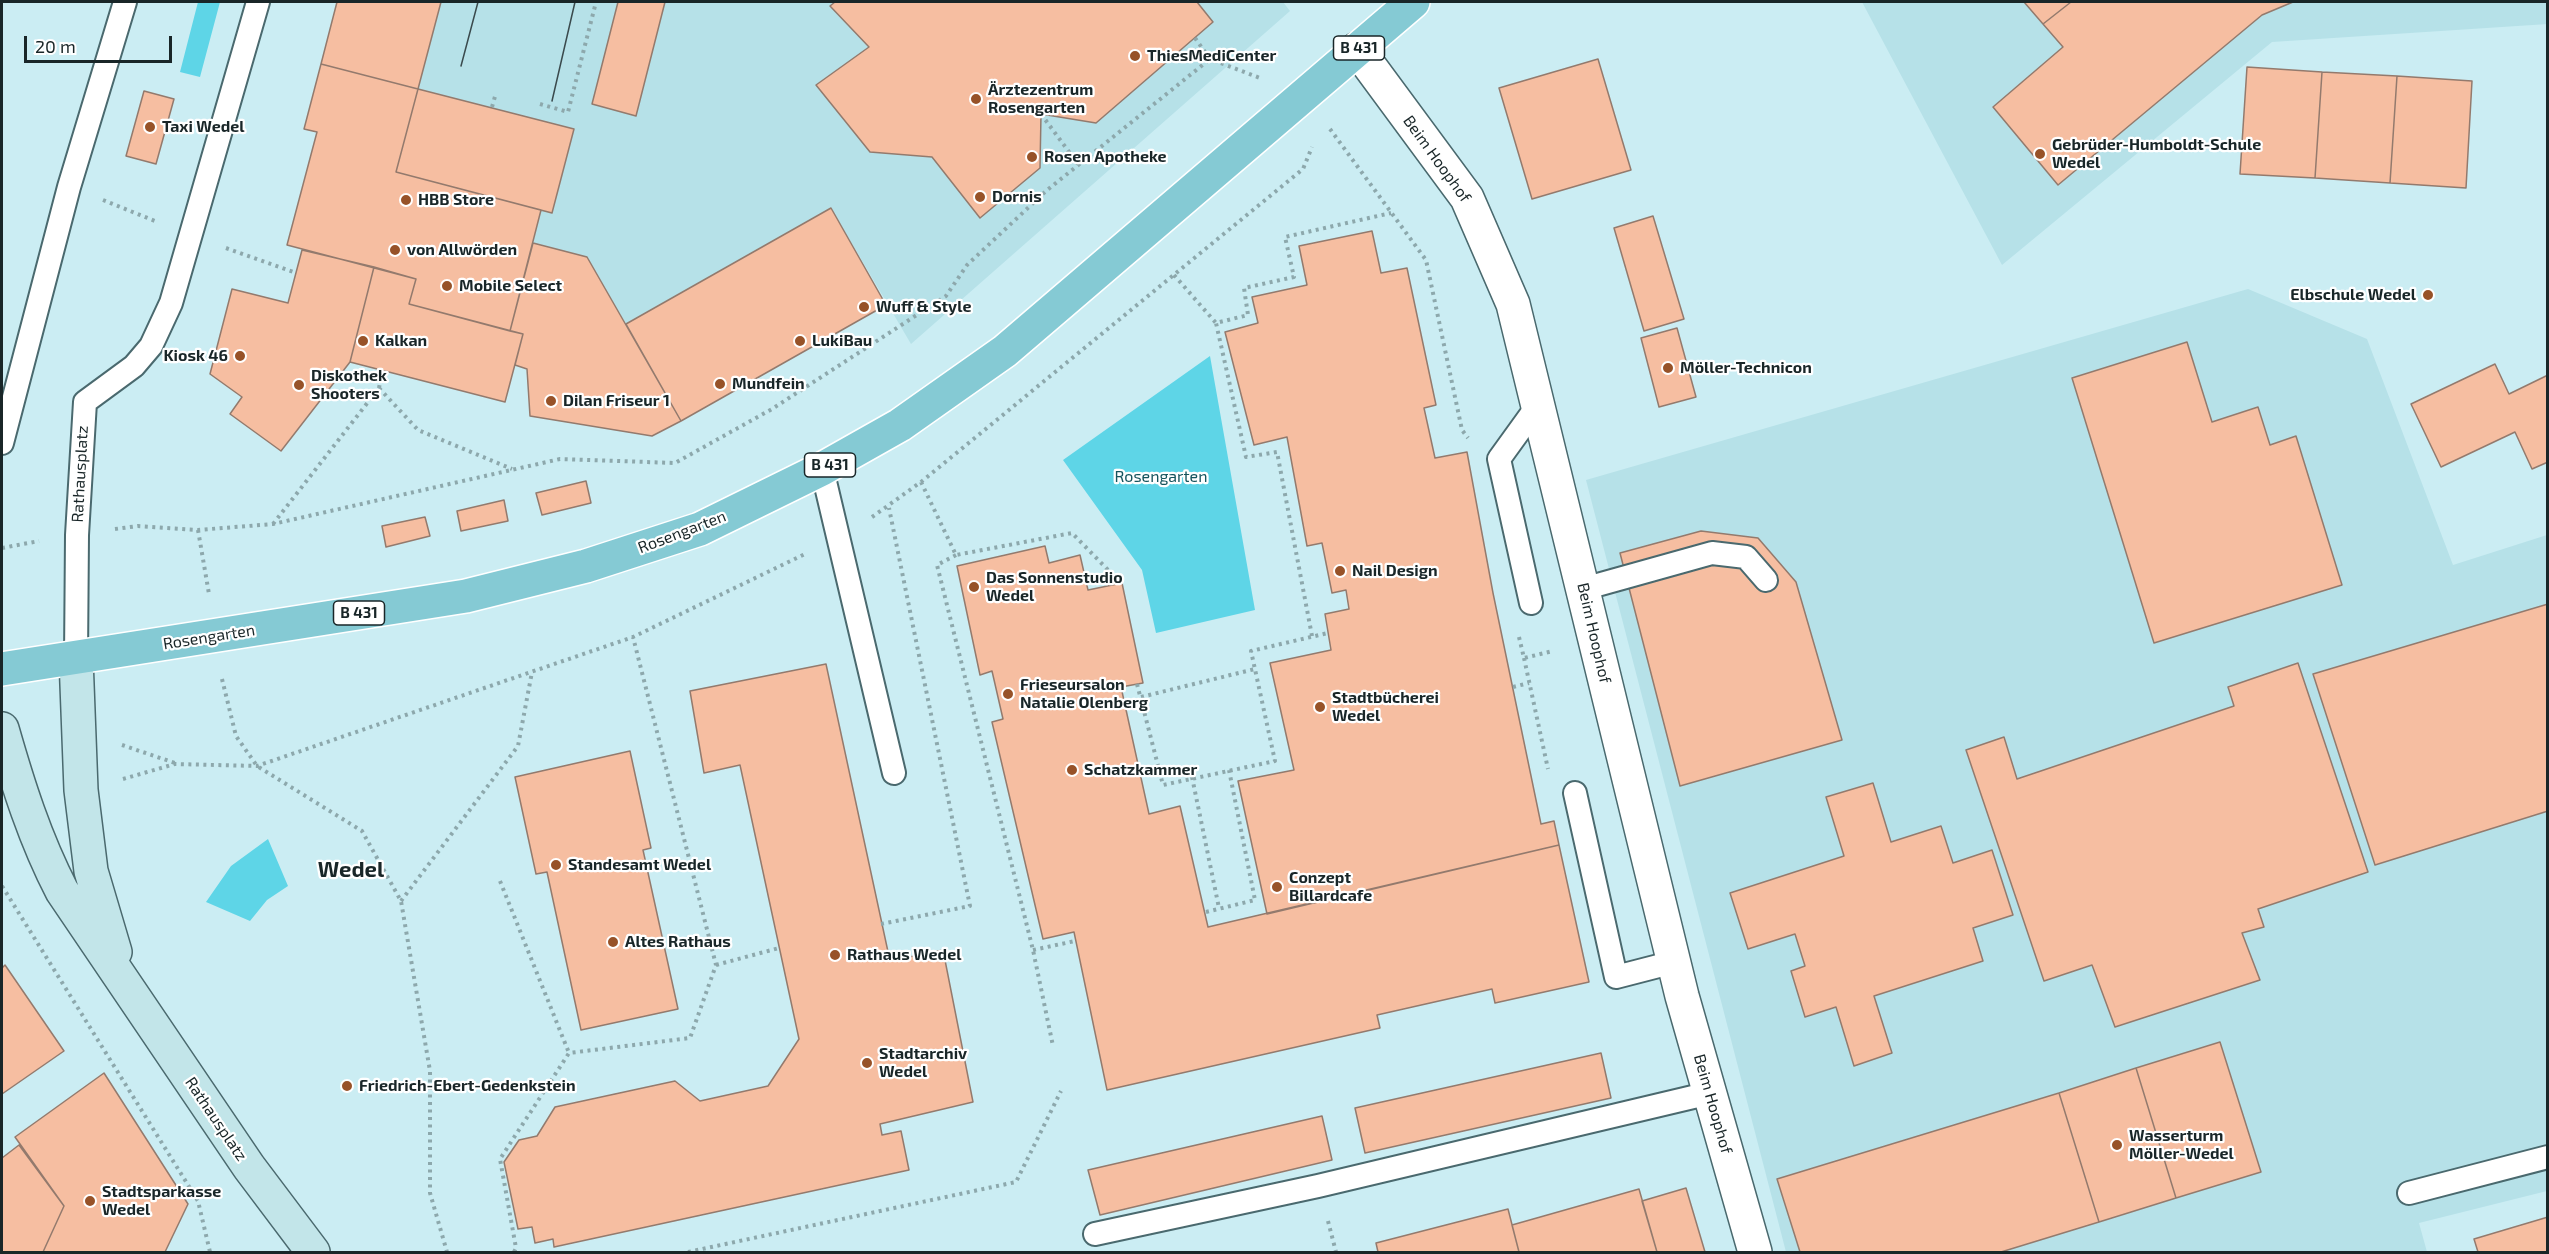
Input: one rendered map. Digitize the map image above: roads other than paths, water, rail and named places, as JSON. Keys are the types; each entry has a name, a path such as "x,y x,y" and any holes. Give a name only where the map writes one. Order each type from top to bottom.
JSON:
{"main road":[{"name":"Rosengarten","path":"76,658 465,596 564,572 700,529 822,469 900,425 1005,351 1413,2"},
{"name":"B 431","path":"2,669 76,658"}],"street":[{"name":"Beim Hoophof","path":"1357,49 1467,198 1513,304 1674,962 1755,1252"},
{"name":"Rathausplatz","path":"76,658 81,790 91,871 126,988"},
{"name":"Rathausplatz","path":"2,729 25,807 45,858 62,891 126,988 308,1251"}],"lane":[{"path":"2,443 69,188 124,2"},
{"name":"Rathausplatz","path":"76,658 77,535 85,402 134,366 151,346 171,303 258,2"},
{"path":"1531,603 1499,459 1538,405"},
{"path":"822,469 894,773"},
{"path":"1583,589 1712,552 1746,557 1766,580"},
{"path":"1575,794 1616,977 1674,962"},
{"path":"1095,1234 1318,1186 1710,1093"},
{"path":"2409,1193 2547,1156"}],"tram line":[{"path":"461,66 478,2"},
{"path":"552,101 575,2"}],"place":[{"name":"ThiesMediCenter","path":"1135,56"},
{"name":"Ärztezentrum Rosengarten","path":"976,99"},
{"name":"Taxi Wedel","path":"150,127"},
{"name":"Gebrüder-Humboldt-Schule Wedel","path":"2040,154"},
{"name":"Rosen Apotheke","path":"1032,157"},
{"name":"Dornis","path":"980,197"},
{"name":"HBB Store","path":"406,200"},
{"name":"von Allwörden","path":"395,250"},
{"name":"Mobile Select","path":"447,286"},
{"name":"Elbschule Wedel","path":"2428,295"},
{"name":"Wuff & Style","path":"864,307"},
{"name":"Kalkan","path":"363,341"},
{"name":"LukiBau","path":"800,341"},
{"name":"Kiosk 46","path":"240,356"},
{"name":"Möller-Technicon","path":"1668,368"},
{"name":"Mundfein","path":"720,384"},
{"name":"Diskothek Shooters","path":"299,385"},
{"name":"Dilan Friseur 1","path":"551,401"},
{"name":"Nail Design","path":"1340,571"},
{"name":"Das Sonnenstudio Wedel","path":"974,587"},
{"name":"Frieseursalon Natalie Olenberg","path":"1008,694"},
{"name":"Stadtbücherei Wedel","path":"1320,707"},
{"name":"Schatzkammer","path":"1072,770"},
{"name":"Standesamt Wedel","path":"556,865"},
{"name":"Conzept Billardcafe","path":"1277,887"},
{"name":"Altes Rathaus","path":"613,942"},
{"name":"Rathaus Wedel","path":"835,955"},
{"name":"Stadtarchiv Wedel","path":"867,1063"},
{"name":"Friedrich-Ebert-Gedenkstein","path":"347,1086"},
{"name":"Wasserturm Möller-Wedel","path":"2117,1145"},
{"name":"Stadtsparkasse Wedel","path":"90,1201"}],"district":[{"name":"Wedel","path":"351,870"}]}
